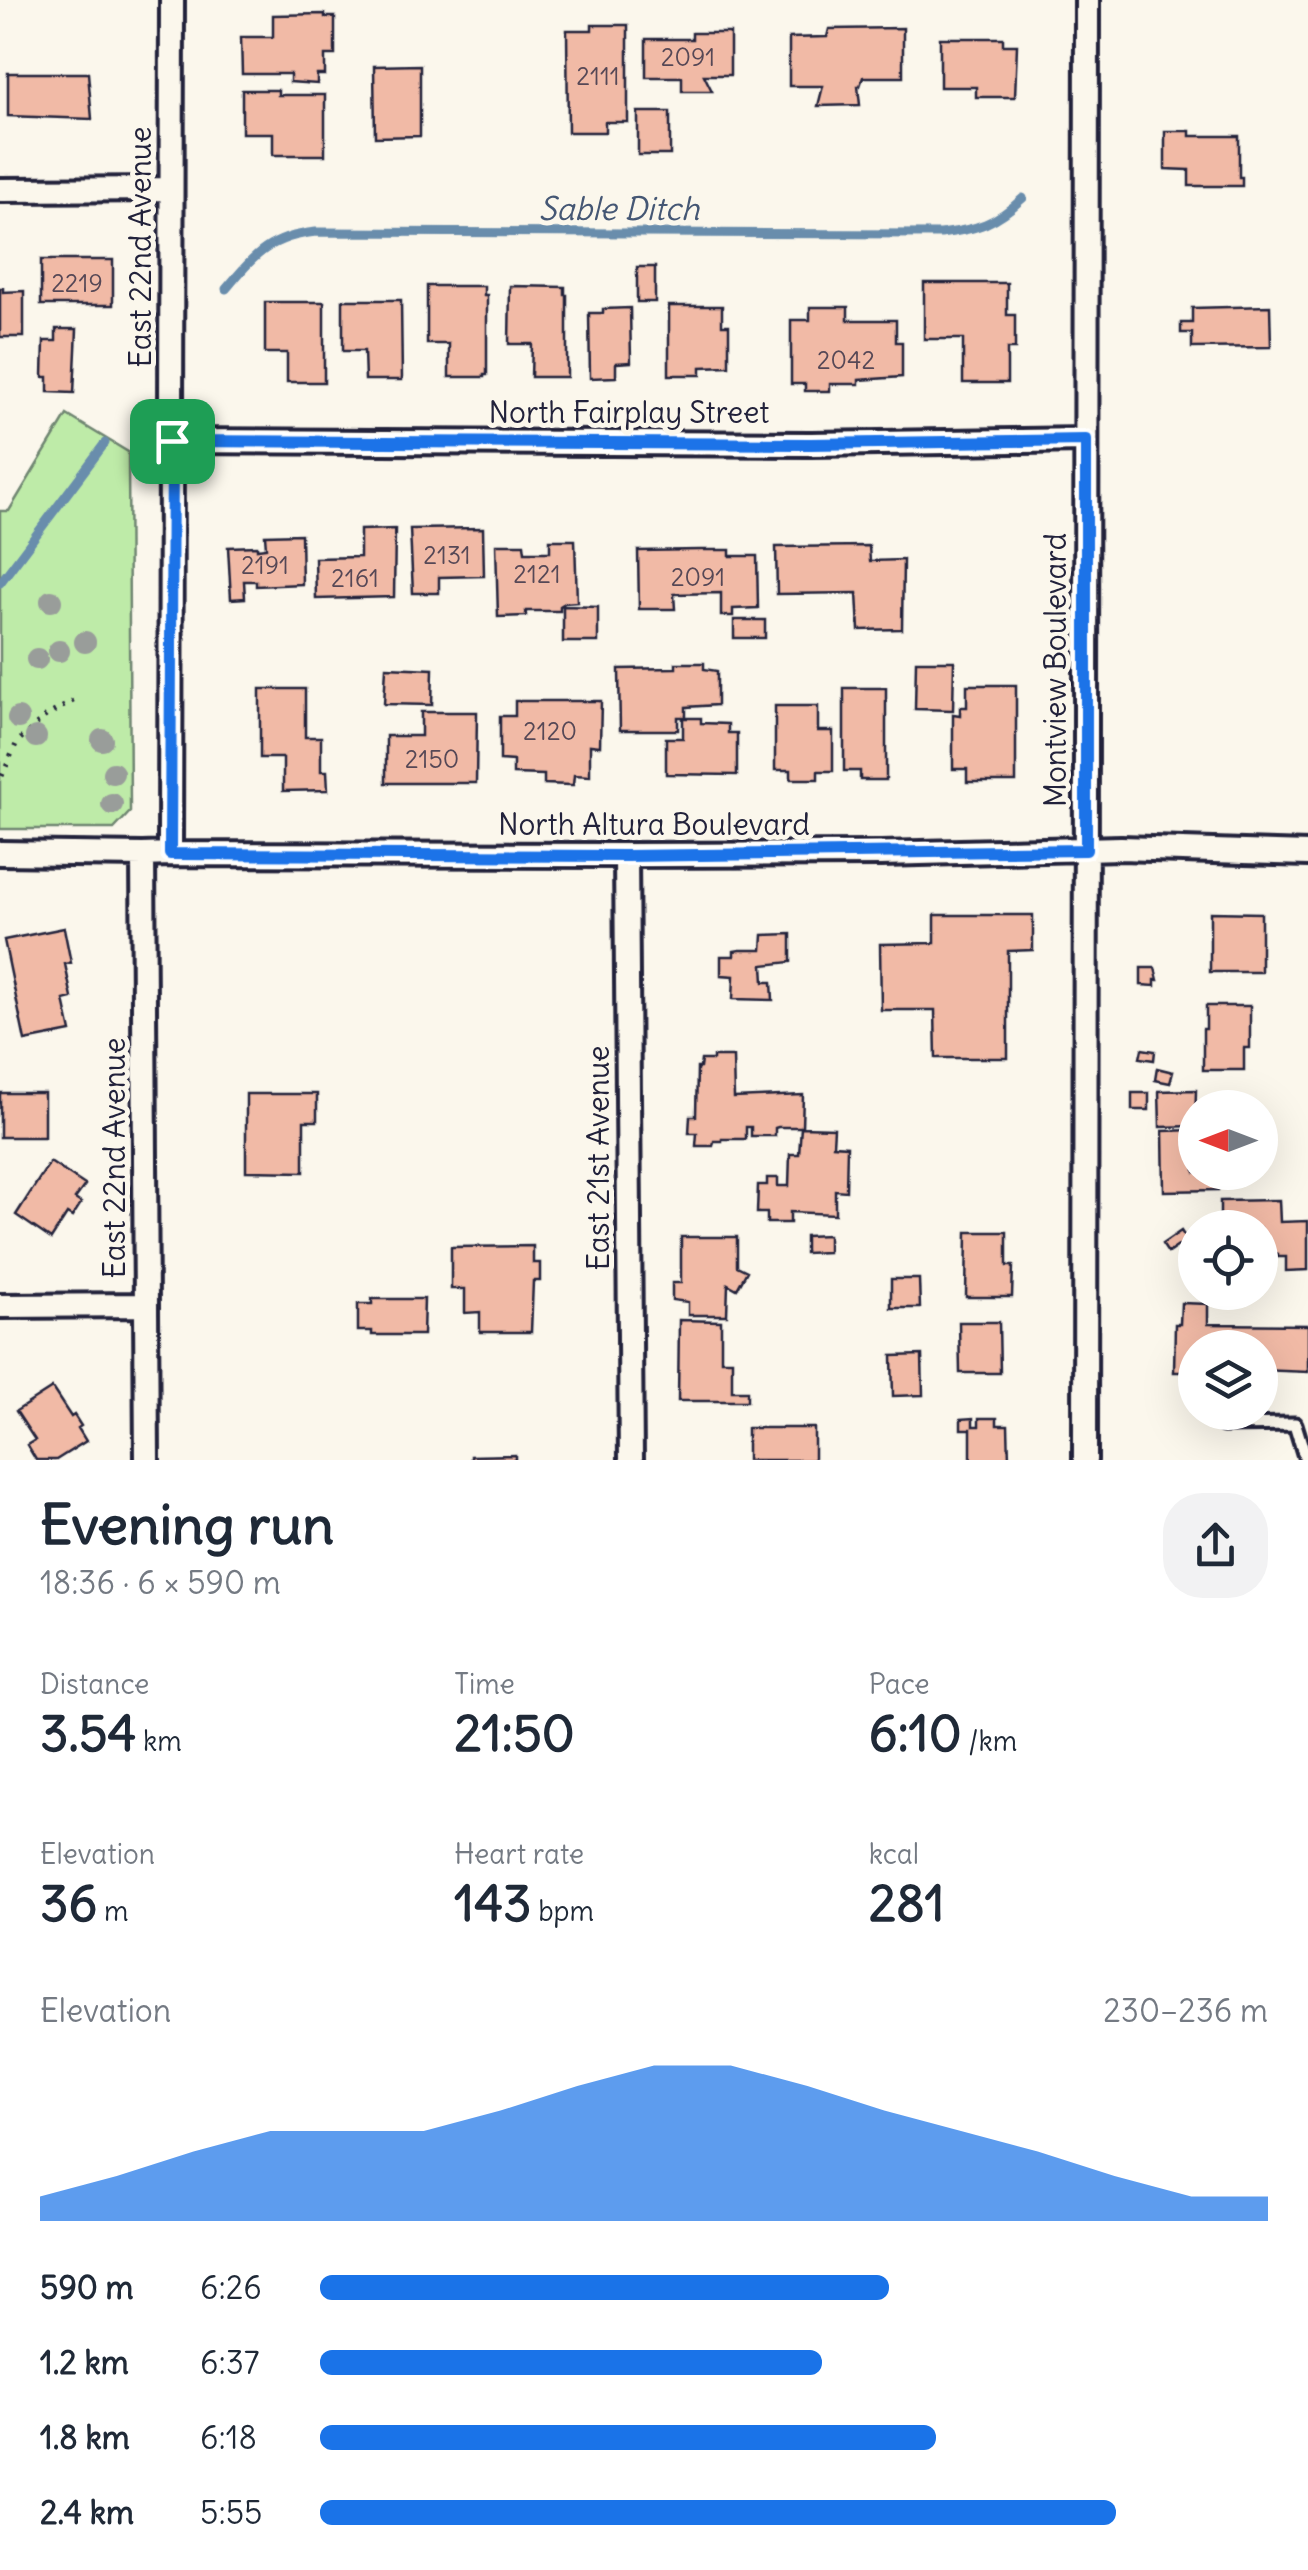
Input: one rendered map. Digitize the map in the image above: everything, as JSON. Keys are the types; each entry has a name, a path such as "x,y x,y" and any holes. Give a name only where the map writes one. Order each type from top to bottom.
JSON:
{"street":[{"name":"East 22nd Avenue","path":"170,854 172,0"},
{"name":"Montview Boulevard","path":"1086,0 1086,1460"},
{"path":"0,190 171,190"},
{"name":"North Fairplay Street","path":"172,441 810,444 1086,440"},
{"name":"North Altura Boulevard","path":"0,853 626,856 1121,848 1308,854"},
{"name":"East 22nd Avenue","path":"142,856 147,1460"},
{"name":"East 21st Avenue","path":"626,856 632,1460"},
{"path":"0,1306 146,1305"}],"lane":[{"path":"1278,1424 1295,1424 1306,1460"}],"path":[{"path":"2,776 16,742 46,716 77,698"}],"green space":[{"path":"67,415 128,452 130,812 114,829 0,829 0,511 9,511"}],"building":[{"path":"273,15 335,17 335,55 325,55 325,75 317,75 317,84 290,82 290,74 242,74 241,37 273,37"},
{"path":"592,25 628,25 628,122 605,122 605,132 568,132 567,30 592,30"},
{"path":"903,28 903,77 863,77 858,86 860,105 818,106 823,86 789,86 789,38 827,37 829,29"},
{"path":"692,33 730,33 730,75 704,75 712,91 682,91 682,77 646,77 646,39 692,39"},
{"path":"940,38 1003,38 1003,45 1017,45 1015,97 976,97 976,87 940,87"},
{"path":"420,65 420,136 375,137 374,66"},
{"path":"8,73 88,73 92,119 8,116"},
{"path":"242,90 325,95 325,155 273,155 273,133 242,133"},
{"path":"638,112 670,112 670,155 638,155"},
{"path":"1165,131 1190,131 1190,136 1239,136 1242,186 1189,186 1189,170 1165,169"},
{"path":"41,260 113,260 113,305 41,305"},
{"path":"637,267 655,267 655,302 637,302"},
{"path":"924,283 1007,283 1007,315 1015,315 1015,349 1007,349 1007,383 963,383 963,339 924,339"},
{"path":"427,286 484,286 484,377 449,377 449,344 427,344"},
{"path":"510,286 565,287 567,377 531,377 532,344 509,344"},
{"path":"0,288 3,292 24,291 24,337 0,337"},
{"path":"343,300 401,300 402,380 365,380 364,351 343,351"},
{"path":"265,302 324,302 324,382 287,382 287,353 265,353"},
{"path":"669,306 722,306 722,325 729,325 729,366 701,367 701,375 669,375"},
{"path":"1270,306 1271,347 1192,348 1192,333 1181,333 1181,323 1192,323 1192,308"},
{"path":"810,307 848,307 848,320 896,320 896,342 902,342 902,377 830,384 830,391 805,391 805,384 791,384 791,320 810,320"},
{"path":"630,308 631,362 616,363 616,377 590,378 589,313"},
{"path":"56,329 77,329 74,393 48,392 48,377 43,377 44,341 56,341"},
{"path":"483,528 484,576 439,577 439,593 413,593 410,529"},
{"path":"395,529 394,597 316,599 315,558 360,557 360,530"},
{"path":"301,534 302,584 256,586 256,581 244,581 245,598 231,599 228,547 266,548 265,535"},
{"path":"550,540 575,540 577,602 565,603 560,611 526,611 526,616 498,617 496,544 524,544 525,552 550,552"},
{"path":"869,546 870,561 903,560 902,629 859,630 857,593 777,594 776,547"},
{"path":"730,550 730,556 757,556 758,608 733,609 733,616 721,616 721,593 674,594 675,609 639,609 638,551"},
{"path":"563,606 598,607 598,642 563,642"},
{"path":"734,620 765,620 765,638 734,638"},
{"path":"916,661 954,661 953,710 915,709"},
{"path":"676,663 704,663 704,669 717,671 717,705 686,707 686,717 678,717 678,730 620,730 619,669 676,668"},
{"path":"386,667 433,669 432,705 384,704"},
{"path":"967,685 1016,685 1016,782 967,782 967,769 953,769 953,714 960,715 960,707 967,707"},
{"path":"844,688 886,688 886,780 860,780 860,771 844,771"},
{"path":"260,689 305,689 305,737 321,737 321,771 327,771 328,790 283,791 283,758 260,758"},
{"path":"515,701 601,701 600,746 590,745 590,776 574,775 571,785 544,784 544,775 513,774 513,761 500,760 500,716 515,716"},
{"path":"775,706 818,706 818,731 833,731 833,771 818,771 818,779 791,779 791,770 775,770"},
{"path":"421,712 477,712 476,783 386,783 386,736 421,736"},
{"path":"683,718 728,724 728,733 737,733 737,775 666,774 666,738 683,738"},
{"path":"1210,912 1261,913 1261,972 1210,972"},
{"path":"935,915 1033,915 1033,950 1008,951 1008,1058 936,1058 935,1010 881,1010 880,944 935,943"},
{"path":"64,928 71,963 65,964 72,998 64,1000 71,1032 25,1041 4,940"},
{"path":"791,934 791,962 763,965 764,982 772,982 773,1000 733,999 734,976 721,975 721,956 734,956 734,951 740,950 762,950 763,935"},
{"path":"1141,968 1155,968 1155,986 1141,985"},
{"path":"1206,1006 1250,1006 1250,1048 1244,1048 1244,1070 1203,1070"},
{"path":"1142,1049 1155,1051 1154,1060 1140,1058"},
{"path":"733,1057 734,1098 803,1095 802,1127 775,1128 775,1136 751,1136 751,1127 746,1127 746,1139 722,1139 714,1141 713,1146 696,1146 697,1133 689,1133 690,1116 696,1116 697,1068 701,1060"},
{"path":"1157,1068 1173,1072 1170,1083 1155,1080"},
{"path":"1178,1090 1178,1126 1160,1127 1159,1091"},
{"path":"0,1093 44,1093 44,1137 0,1137"},
{"path":"1132,1093 1149,1093 1149,1110 1132,1110"},
{"path":"246,1094 317,1094 317,1121 304,1121 304,1172 246,1171"},
{"path":"801,1127 834,1128 833,1145 847,1146 846,1191 835,1190 835,1214 790,1212 790,1223 767,1223 767,1213 757,1213 758,1185 767,1185 767,1178 778,1178 778,1186 789,1186 790,1154 799,1154"},
{"path":"1163,1131 1178,1131 1178,1190 1218,1190 1164,1191"},
{"path":"50,1162 85,1185 75,1199 81,1203 72,1217 67,1214 51,1239 16,1215"},
{"path":"1279,1200 1280,1222 1308,1221 1308,1270 1286,1271 1286,1257 1278,1257 1278,1210 1220,1210 1220,1201"},
{"path":"967,1232 1007,1232 1007,1266 1013,1266 1012,1297 966,1297"},
{"path":"1178,1233 1178,1246 1168,1253 1162,1244"},
{"path":"828,1235 828,1252 805,1253 805,1236"},
{"path":"681,1237 737,1237 737,1266 747,1271 737,1289 728,1284 727,1315 688,1315 688,1302 672,1300 672,1283 681,1283"},
{"path":"533,1246 533,1263 540,1263 540,1281 533,1281 531,1332 480,1332 480,1312 465,1313 465,1289 451,1289 451,1247"},
{"path":"891,1279 919,1279 920,1308 891,1308"},
{"path":"372,1299 424,1299 423,1335 372,1335 372,1331 358,1331 358,1304 372,1304"},
{"path":"1181,1310 1208,1310 1208,1324 1308,1325 1308,1372 1278,1371 1278,1330 1178,1330 1178,1372 1174,1372 1175,1324 1180,1324"},
{"path":"679,1320 721,1321 721,1360 732,1360 732,1391 747,1391 747,1401 678,1401"},
{"path":"959,1322 999,1322 1000,1373 960,1373"},
{"path":"922,1355 923,1395 893,1396 892,1356"},
{"path":"52,1388 71,1417 74,1415 86,1441 56,1460 36,1460 27,1445 35,1440 16,1411"},
{"path":"973,1418 973,1426 979,1426 979,1418 997,1418 997,1425 1008,1425 1009,1460 971,1460 971,1429 961,1429 961,1419"},
{"path":"747,1428 814,1428 814,1460 747,1460"},
{"path":"515,1455 515,1460 471,1460 471,1456"}],"waterway":[{"name":"Sable Ditch","path":"226,289 246,266 275,243 316,232 941,234 985,224 1023,198"},
{"name":"Sable Ditch","path":"0,583 105,443"}],"route":[{"path":"1086,440 1086,850 626,856 170,854 172,441 810,444 1086,440"}]}
